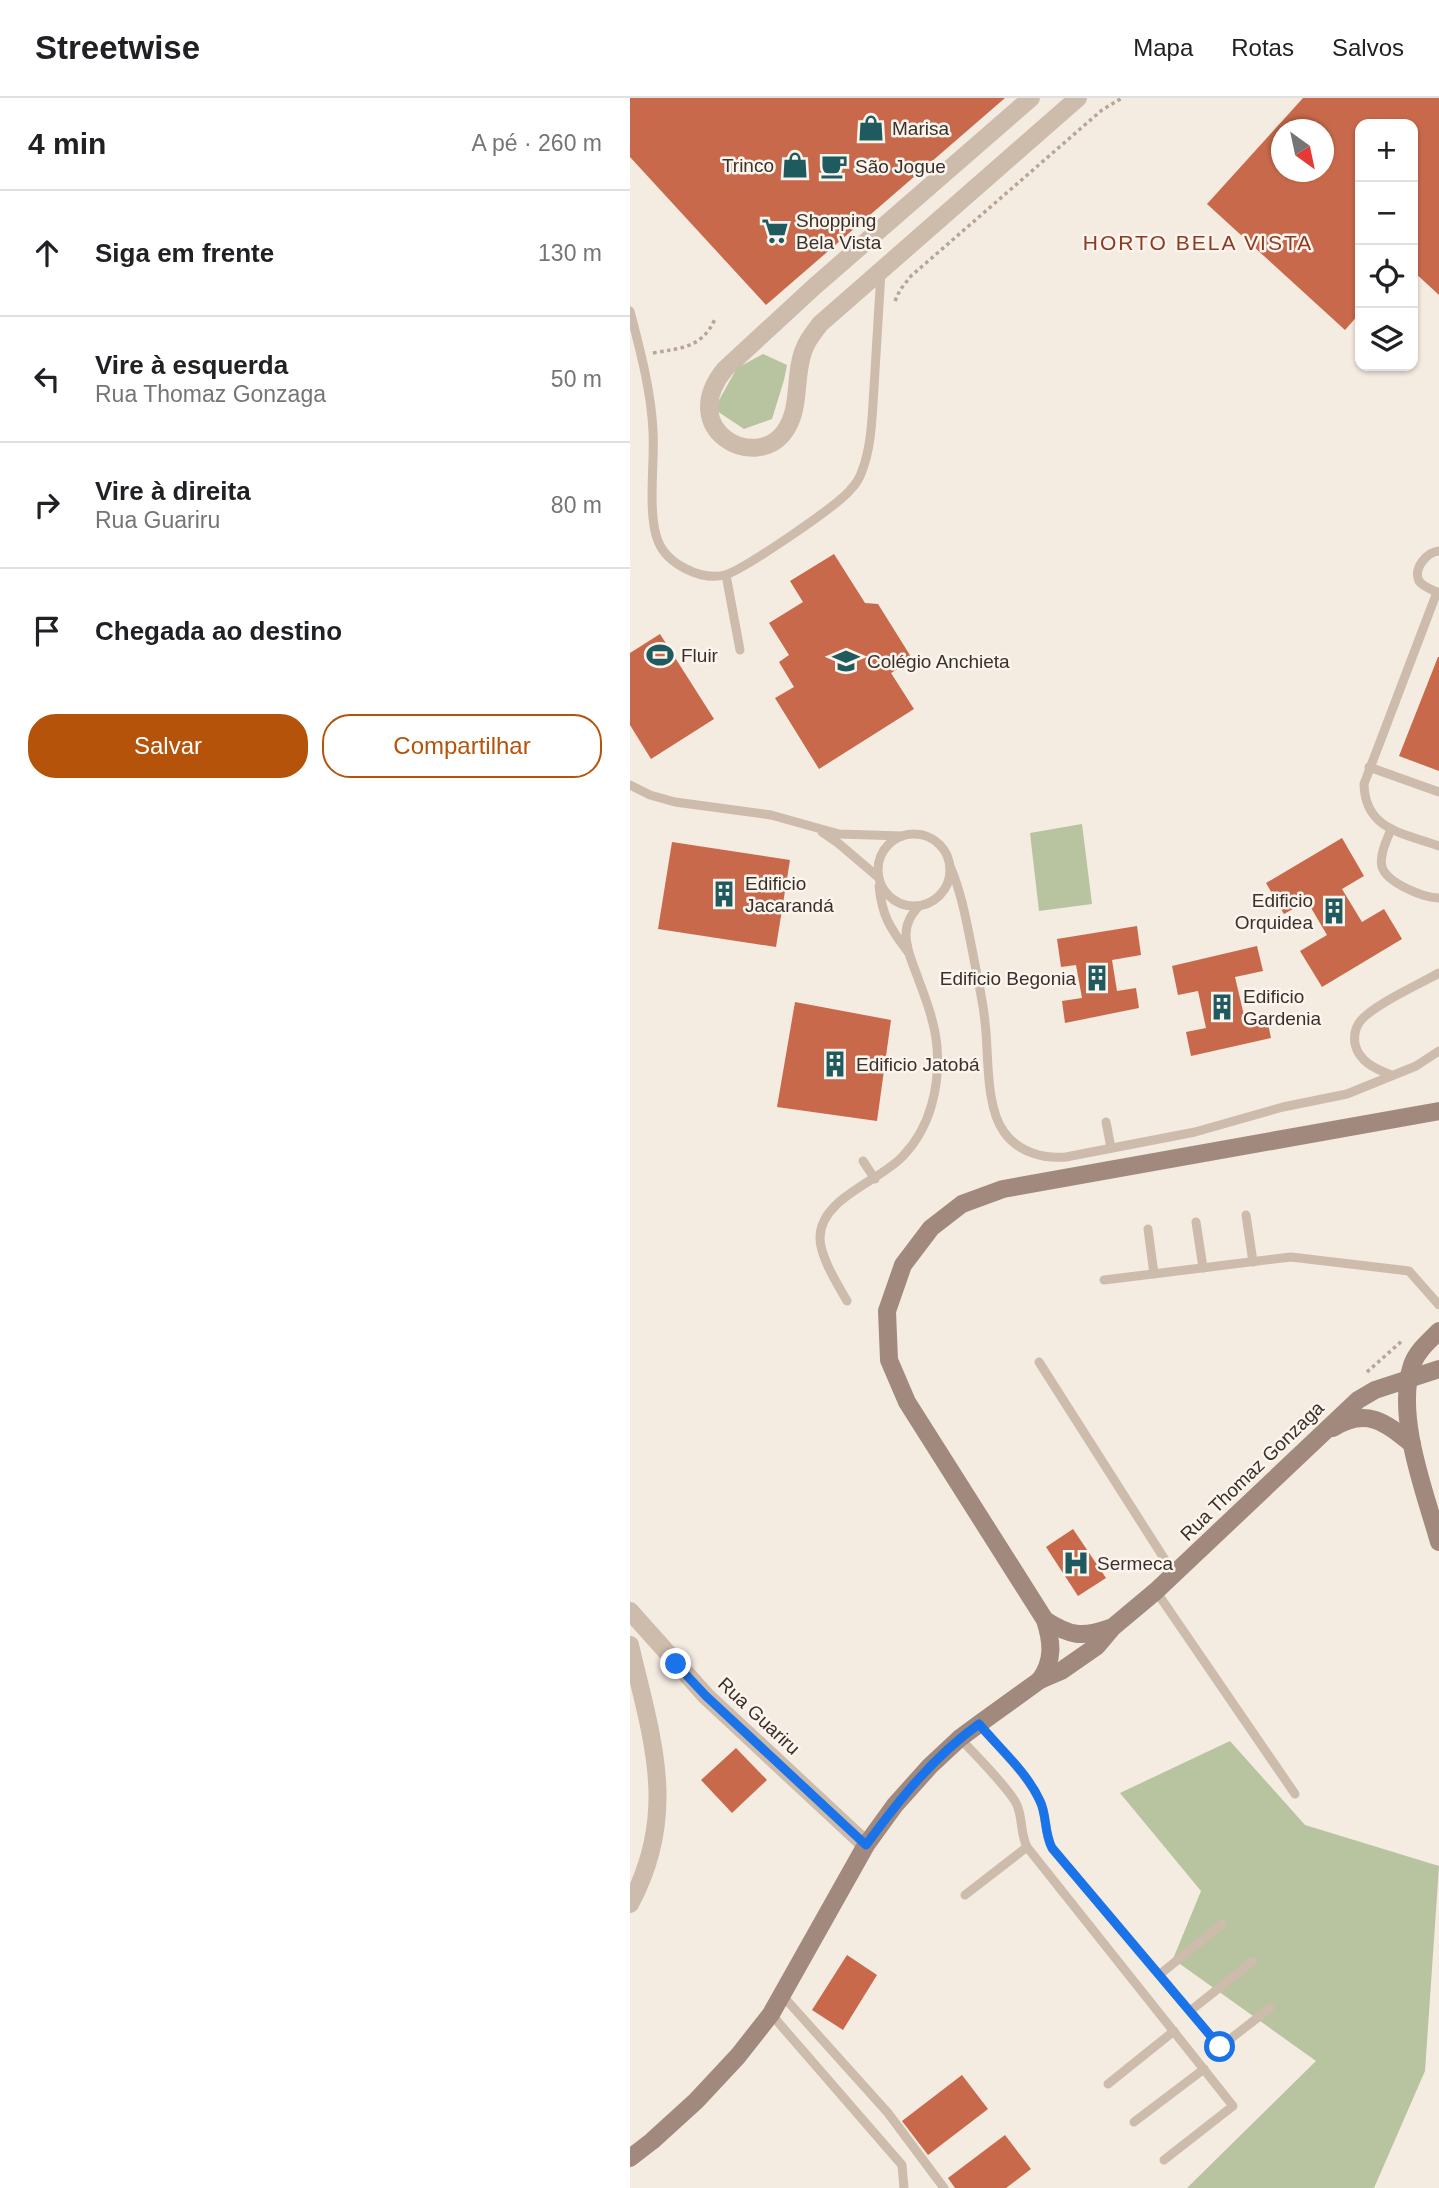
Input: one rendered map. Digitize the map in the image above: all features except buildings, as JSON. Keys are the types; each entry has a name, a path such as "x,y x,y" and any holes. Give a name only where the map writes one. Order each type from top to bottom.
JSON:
{"main road":[{"path":"1040,1680 1051,1657 1051,1636 1045,1620 907,1402 889,1360 887,1311 903,1265 930,1228 962,1204 1003,1188 1431,1112 1439,1105"},
{"path":"1439,1331 1418,1354 1412,1365 1408,1422 1439,1542"},
{"name":"Rua Thomaz Gonzaga","path":"630,2158 696,2101 738,2056 771,2014 866,1845 895,1805 930,1766 960,1738 1040,1680 1061,1671 1097,1646 1113,1627 1156,1591 1358,1400 1375,1390 1439,1369"},
{"path":"1318,1437 1340,1423 1369,1418 1382,1421 1412,1444"},
{"path":"1045,1620 1077,1635 1091,1635 1113,1627"}],"street":[{"path":"1031,98 815,286 725,369 715,381 708,409 713,424 722,436 735,444 752,448 764,447 776,441 785,431 794,413 805,346 820,324 1078,98"},
{"name":"Rua Guariru","path":"630,1611 706,1696 866,1845"},
{"path":"630,1645 655,1751 658,1784 652,1853 630,1904"}],"lane":[{"path":"630,312 642,355 653,429 655,526 659,542 668,556 681,566 700,573 726,575 835,504 851,490 861,474 867,458 871,424 881,271"},
{"path":"1439,551 1426,556 1418,572 1419,580 1424,586 1438,592 1364,784 1364,799 1370,813 1378,822 1439,846"},
{"path":"726,575 740,650"},
{"path":"1369,767 1439,792"},
{"path":"630,785 650,795 675,802 771,815 839,834 915,834 928,836 939,843 946,853 962,899 981,998 996,1115 1004,1133 1018,1146 1048,1158 1195,1132 1283,1107 1347,1094 1416,1066 1439,1051"},
{"path":"818,829 878,879 890,898 908,906 919,906 932,901 943,892 949,880 950,866"},
{"path":"1391,829 1382,855 1382,868 1397,884 1432,898 1439,898"},
{"path":"902,835 884,849 879,859 878,879 881,904 888,925 909,953"},
{"path":"847,1301 822,1251 820,1238 823,1221 831,1207 875,1179 905,1155 919,1134 936,1092 939,1068 936,1035 906,936 911,915 919,906"},
{"path":"1391,1075 1376,1069 1364,1060 1357,1050 1354,1036 1360,1022 1371,1011 1439,973"},
{"path":"1106,1122 1111,1148"},
{"path":"863,1161 875,1179"},
{"path":"1246,1215 1253,1262"},
{"path":"1196,1222 1203,1268"},
{"path":"1147,1229 1154,1274"},
{"path":"1104,1280 1291,1257 1409,1271 1439,1305"},
{"path":"1039,1362 1174,1574"},
{"path":"1156,1591 1296,1794"},
{"path":"979,1724 1036,1794 1052,1848 1220,2047 1270,2008"},
{"path":"960,1738 1014,1799 1021,1816 1021,1831 1027,1847 1233,2106 1164,2160"},
{"path":"965,1895 1027,1847"},
{"path":"1159,1975 1222,1924"},
{"path":"1190,2011 1253,1961"},
{"path":"782,1996 888,2113 944,2188"},
{"path":"771,2014 902,2165 904,2188"},
{"path":"1108,2084 1174,2031"},
{"path":"1134,2122 1204,2069"}],"path":[{"path":"894,304 900,290 911,276 1102,110 1122,98"},
{"path":"642,355 696,343 710,330 715,319"}],"green space":[{"path":"763,354 787,365 784,380 772,419 744,429 714,409 737,368"},
{"path":"1082,824 1092,904 1039,911 1030,833"},
{"path":"1230,1741 1305,1825 1439,1866 1425,2071 1374,2188 1187,2188 1316,2061 1173,1959 1201,1891 1120,1793"}],"place":[{"name":"Marisa","path":"871,128"},
{"name":"Trinco","path":"795,165"},
{"name":"São Jogue","path":"834,166"},
{"name":"Shopping Bela Vista","path":"775,231"},
{"name":"Fluir","path":"660,655"},
{"name":"Colégio Anchieta","path":"846,661"},
{"name":"Edificio Jacarandá","path":"724,894"},
{"name":"Edificio Orquidea","path":"1334,911"},
{"name":"Edificio Begonia","path":"1097,978"},
{"name":"Edificio Gardenia","path":"1222,1007"},
{"name":"Edificio Jatobá","path":"835,1064"},
{"name":"Sermeca","path":"1076,1563"}],"district":[{"name":"HORTO BELA VISTA","path":"1198,242"}],"route":[{"path":"676,1664 706,1696 866,1845 895,1805 930,1766 979,1724 1036,1794 1052,1848 1220,2047"}]}
